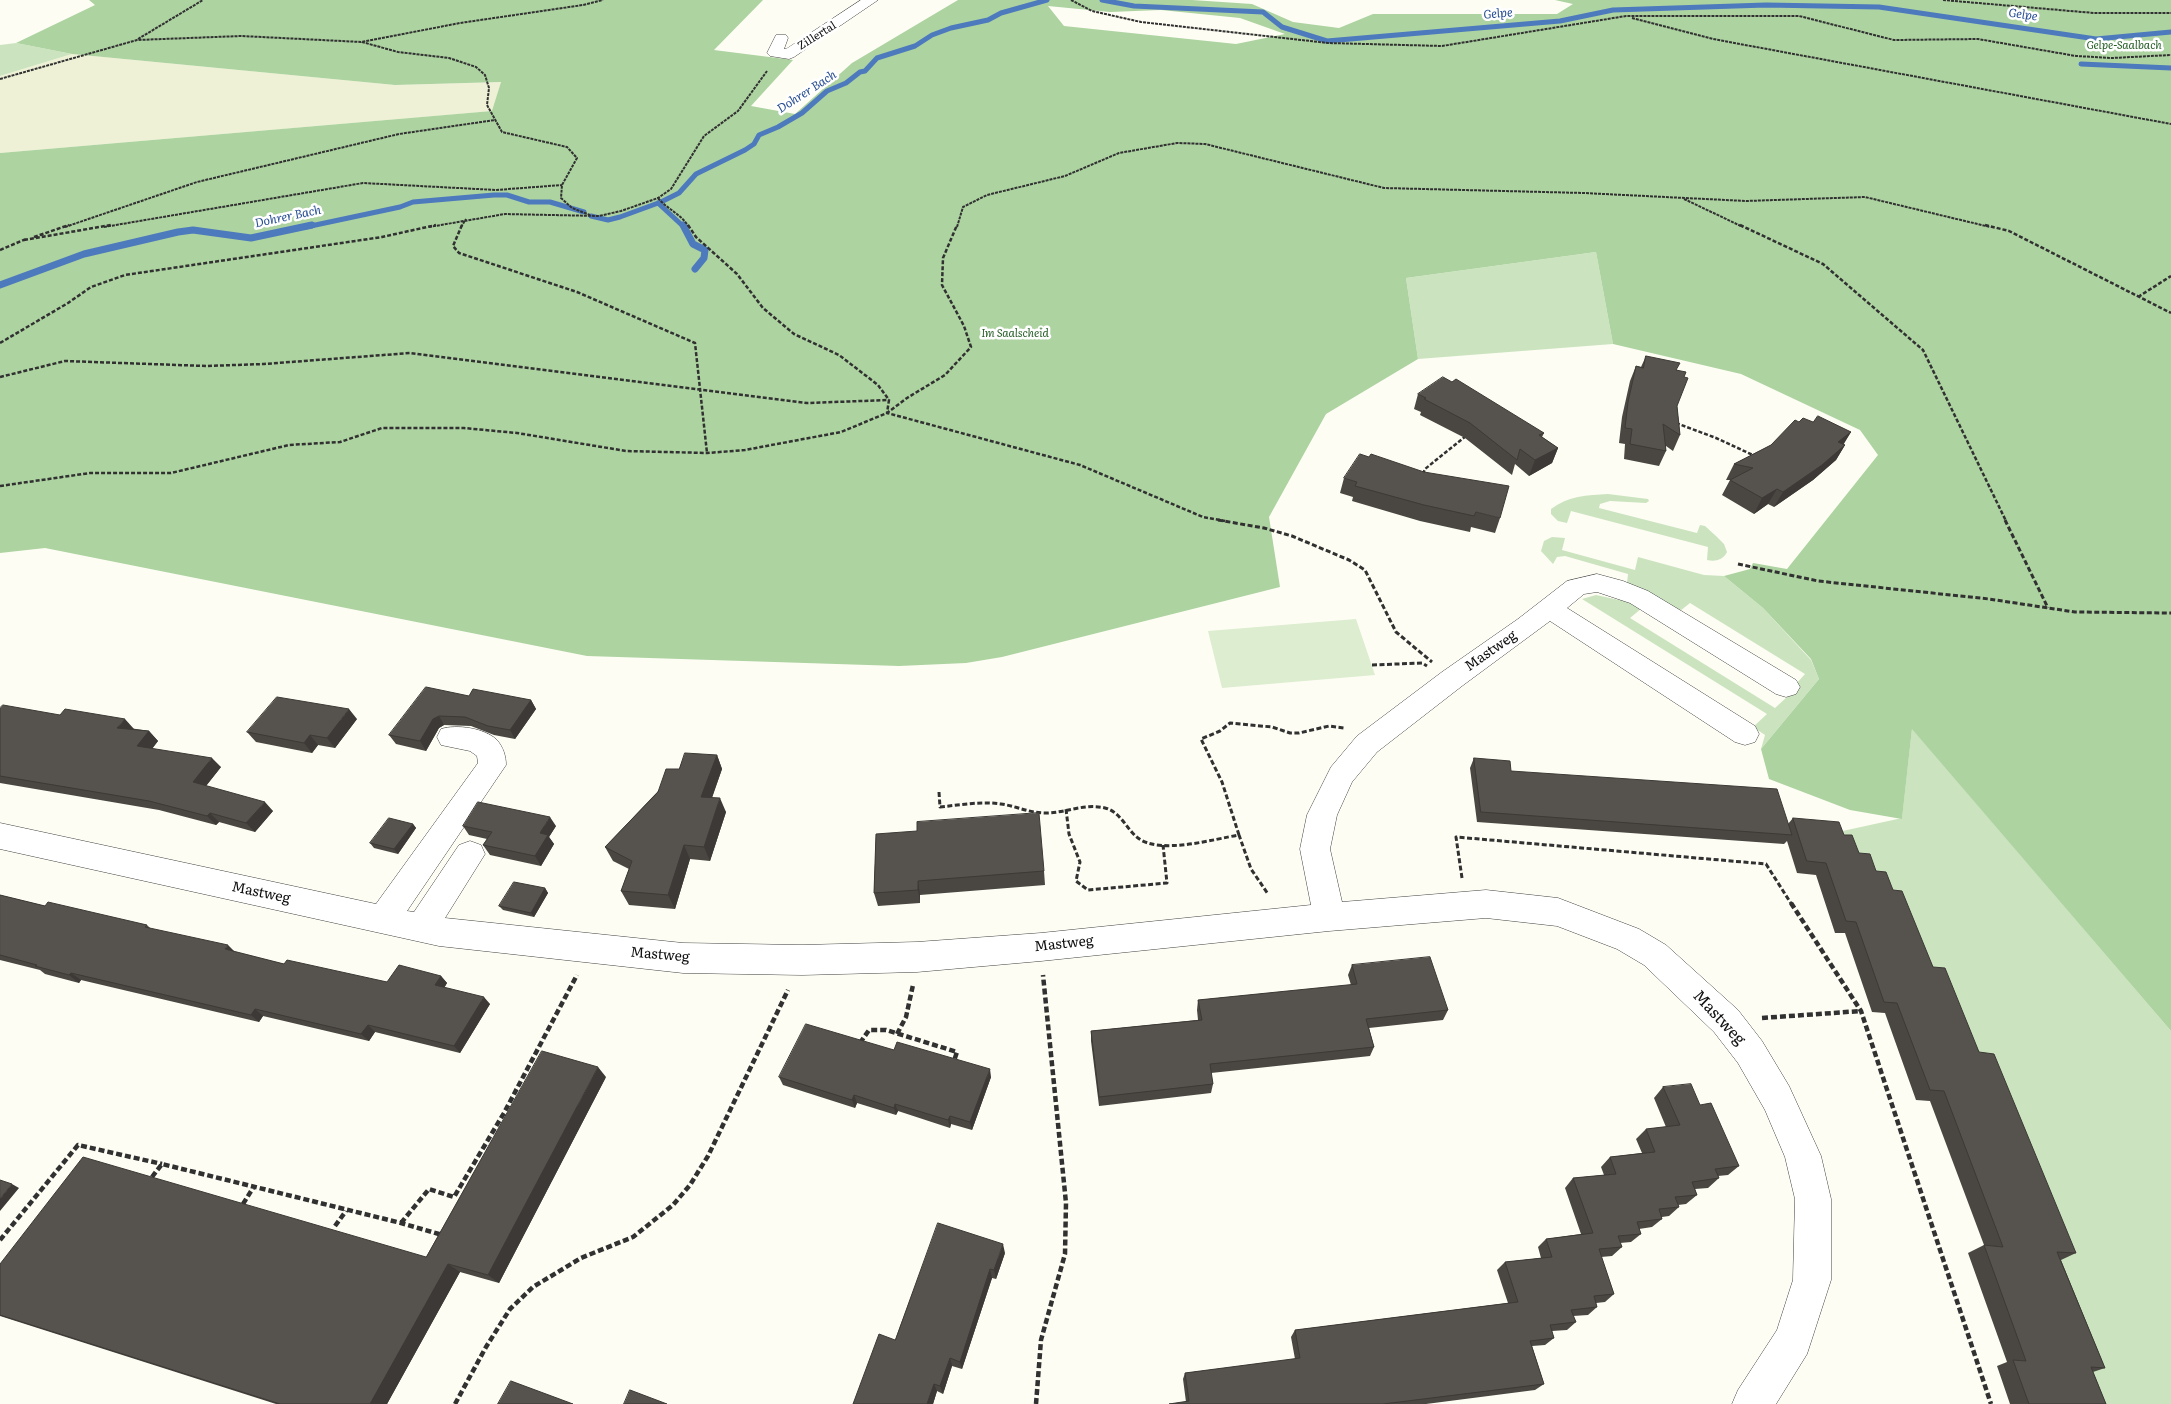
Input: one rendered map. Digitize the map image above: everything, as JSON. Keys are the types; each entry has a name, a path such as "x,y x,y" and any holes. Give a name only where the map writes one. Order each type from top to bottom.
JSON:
{"street":[{"name":"Zillertal","path":"781,38 774,53 780,55 789,54 871,0"},
{"name":"Mastweg","path":"1330,917 1315,849 1322,815 1341,776 1367,744 1452,679 1550,609 1576,587 1597,584 1614,587 1639,597 1786,687"},
{"path":"1550,609 1745,734"},
{"path":"383,920 492,765 492,756 487,747 480,742 451,737"},
{"name":"Mastweg","path":"0,836 439,932 683,958 802,960 917,957 1041,947 1330,917 1486,904 1558,912 1628,938 1655,955 1726,1021 1750,1052 1777,1098 1803,1156 1813,1200 1812,1280 1793,1340 1752,1404"},
{"path":"421,928 470,854"}],"path":[{"path":"137,40 203,0"},
{"path":"361,42 460,23 583,5 603,0"},
{"path":"1071,0 1092,11 1148,24 1328,44 1442,46 1626,16 1800,16 1894,40 1978,40 2076,56 2112,58 2171,55"},
{"path":"1943,0 2094,13 2171,13"},
{"path":"1626,16 1713,39 2171,124"},
{"path":"0,79 137,40 241,36 361,42 401,53 444,56 480,67 489,78 490,96 487,105 502,132 567,147 577,158 562,185 561,198 572,208 592,216"},
{"path":"0,343 91,288 125,275 382,237 466,219 505,214 592,216 621,211 658,198 671,189 704,136 738,111 780,55"},
{"path":"0,250 24,240 197,182 399,134 495,120"},
{"path":"0,486 90,473 170,473 289,445 340,442 382,428 464,428 517,433 626,451 707,454 745,450 841,432 887,414 907,398 945,375 971,347 964,326 942,285 943,258 955,233 963,207 987,195 1065,176 1119,153 1178,143 1205,144 1384,188 1746,201 1865,197 2009,231 2171,313"},
{"path":"24,240 363,183 496,190 562,185"},
{"path":"658,198 663,204 683,218 696,237 737,274 763,308 794,334 839,355 878,385 890,400"},
{"path":"1682,198 1823,264 1923,350 2048,608"},
{"path":"466,219 457,233 453,246 459,253 577,292 695,343 707,454"},
{"path":"2138,297 2171,276"},
{"path":"0,377 64,360 206,366 264,364 410,353 807,403 890,400"},
{"path":"887,414 890,400"},
{"path":"887,414 1026,449 1080,465 1203,517 1264,528 1292,536 1349,560 1364,570 1396,632 1452,679"},
{"path":"1675,423 1698,430 1711,437 1725,440 1758,457"},
{"path":"1423,476 1425,469 1438,462 1445,452 1466,436"},
{"path":"1738,564 1818,581 1989,599 2075,612 2171,613"},
{"path":"1372,665 1422,663 1452,679"},
{"path":"1291,921 1264,890 1251,869 1222,782 1201,739 1220,731 1230,723 1272,727 1300,734 1329,726 1340,726 1367,744"},
{"path":"939,792 940,807 994,803 1038,813 1054,813 1081,805 1107,808 1120,816 1141,840 1163,845 1239,835"},
{"path":"1066,809 1069,834 1079,854 1081,870 1076,881 1088,890 1168,883 1163,845"},
{"path":"1467,905 1456,837 1766,864 1861,1011 1991,1404"},
{"path":"1036,1404 1041,1340 1065,1254 1066,1204 1041,947"},
{"path":"454,1197 504,1113 591,948"},
{"path":"897,1034 906,1017 917,957"},
{"path":"455,1404 486,1347 510,1309 534,1287 581,1258 633,1237 673,1205 690,1185 708,1156 802,960"},
{"path":"1726,1021 1861,1011"},
{"path":"860,1044 869,1030 886,1030 957,1052 954,1061"},
{"path":"504,1113 511,1116"},
{"path":"0,1240 78,1145 401,1223 439,1234 440,1245"},
{"path":"152,1176 162,1164"},
{"path":"243,1204 253,1188"},
{"path":"401,1223 429,1189 454,1197 462,1202"},
{"path":"335,1226 346,1211"}],"green space":[{"name":"Im Saalscheid","path":"89,0 763,0 714,50 793,60 751,106 795,114 852,63 958,0 1192,0 1252,4 1293,22 1339,28 1373,14 1557,14 1573,4 1555,0 2171,0 2171,1031 1912,729 1902,819 1850,810 1769,779 1761,749 1819,679 1811,659 1763,608 1724,576 1750,569 1753,563 1787,569 1878,455 1860,430 1741,374 1613,344 1596,252 1406,278 1418,359 1326,414 1269,517 1280,587 1002,657 966,663 899,666 587,656 45,548 0,553 0,153 492,111 501,82 395,85 72,54 16,43 95,5","holes":["1048,6 1110,12 1161,10 1240,18 1285,34 1236,44 1064,26"]},
{"path":"16,43 72,54 0,76 0,45"},
{"path":"72,54 395,85 501,82 493,111 0,153 0,76"},
{"path":"1596,252 1613,344 1418,359 1406,278"},
{"path":"1608,494 1648,499 1649,501 1646,503 1610,501 1600,504 1599,508 1697,533 1700,525 1705,526 1724,544 1727,552 1719,560 1707,560 1708,547 1571,511 1567,523 1558,521 1551,514 1551,509 1564,501 1585,496"},
{"path":"1552,537 1565,538 1562,550 1635,570 1638,557 1704,575 1724,576 1763,608 1811,660 1819,679 1761,749 1765,735 1753,727 1767,714 1582,599 1596,595 1619,600 1624,599 1642,608 1630,618 1775,708 1799,686 1796,684 1805,674 1690,603 1680,611 1644,590 1627,583 1628,574 1565,556 1557,557 1553,564 1541,551 1544,541"},
{"path":"1356,619 1375,675 1222,688 1208,631"},
{"path":"1912,728 2171,1031 2171,1404 2085,1404 1829,834 1902,818"}],"building":[{"path":"1646,356 1680,363 1676,370 1686,372 1684,377 1688,378 1677,406 1680,435 1663,424 1666,451 1630,444 1632,429 1625,428 1628,402 1636,366 1643,368"},
{"path":"1443,377 1452,382 1456,379 1544,433 1539,435 1558,448 1535,460 1520,449 1517,460 1470,423 1418,394"},
{"path":"1818,416 1851,432 1838,442 1845,445 1822,465 1783,492 1777,489 1762,498 1730,480 1753,468 1734,464 1771,445 1795,420 1799,422 1803,418 1813,422"},
{"path":"1360,454 1369,457 1371,454 1424,472 1509,486 1500,518 1476,512 1474,516 1424,505 1355,486 1357,482 1344,478"},
{"path":"426,687 469,696 473,689 531,700 510,730 488,726 465,717 439,716 433,719 420,741 389,735"},
{"path":"277,697 349,709 327,738 310,735 304,743 247,732"},
{"path":"3,705 60,715 65,709 125,719 117,728 149,731 137,746 212,758 193,782 265,802 246,823 210,813 207,816 149,801 0,776 0,708"},
{"path":"685,753 717,755 701,797 720,798 704,847 684,845 668,895 621,891 632,861 605,847 658,792 666,769 679,769"},
{"path":"1474,758 1510,761 1511,771 1777,789 1792,835 1481,812"},
{"path":"478,802 550,817 540,833 548,835 535,856 483,845 492,832 463,826"},
{"path":"1039,813 1044,871 918,881 918,890 874,893 876,834 917,831 917,822"},
{"path":"389,818 413,824 394,849 370,843"},
{"path":"1793,818 1839,822 1844,835 1852,835 1859,853 1870,854 1876,871 1886,872 1893,890 1902,891 1933,967 1945,968 1979,1052 1994,1054 2076,1253 2057,1252 2105,1368 2091,1367 2106,1404 2029,1404 2013,1360 2026,1361 1984,1245 2003,1247 1944,1091 1930,1090 1897,1003 1884,1002 1856,922 1846,921 1826,863 1807,861"},
{"path":"514,882 545,888 531,913 499,906"},
{"path":"0,895 45,906 48,902 147,925 145,927 228,945 225,949 284,964 287,960 387,982 399,965 441,976 435,985 484,997 454,1046 368,1025 361,1034 255,1009 251,1015 71,973 69,975 0,955"},
{"path":"1430,957 1448,1010 1366,1019 1374,1047 1210,1064 1213,1084 1099,1097 1091,1031 1202,1020 1198,1000 1357,984 1352,965"},
{"path":"806,1024 894,1050 897,1042 990,1069 970,1122 950,1116 948,1120 895,1104 894,1108 854,1095 852,1100 779,1077"},
{"path":"542,1051 598,1067 488,1275 448,1264 370,1404 280,1404 0,1315 0,1264 83,1157 426,1257"},
{"path":"1691,1084 1700,1105 1711,1103 1739,1166 1715,1169 1719,1178 1692,1182 1697,1195 1675,1197 1679,1207 1659,1209 1662,1219 1637,1222 1641,1234 1618,1236 1622,1247 1599,1249 1614,1294 1594,1296 1597,1307 1571,1310 1576,1322 1550,1325 1554,1338 1530,1341 1544,1384 1383,1404 1169,1404 1189,1401 1185,1373 1300,1358 1295,1330 1518,1302 1505,1262 1552,1257 1546,1239 1593,1233 1573,1178 1616,1174 1610,1157 1655,1152 1646,1129 1680,1125 1663,1087"},
{"path":"0,1180 12,1184 0,1199"},
{"path":"938,1223 1003,1244 994,1270 990,1269 960,1362 950,1358 940,1386 934,1384 927,1404 853,1404 879,1334 895,1340"},
{"path":"511,1381 573,1404 498,1404"},
{"path":"630,1390 667,1404 624,1404"}],"waterway":[{"name":"Dohrer Bach","path":"658,203 679,193 696,174 745,150 754,144 759,135 778,127 802,113 827,91 846,83 860,72 865,71 877,58 915,46 932,35 951,28 988,20 1001,13 1047,0"},
{"name":"Gelpe","path":"1102,0 1134,6 1263,12 1282,27 1327,41 1560,21 1613,10 1766,5 1879,7 2096,39 2171,32"},
{"path":"2081,64 2171,68"},
{"name":"Dohrer Bach","path":"306,227 400,207 413,202 494,195 507,195 529,202 550,202 584,212"},
{"name":"Dohrer Bach","path":"591,216 608,220 658,203"},
{"path":"658,203 684,227"},
{"name":"Dohrer Bach","path":"0,285 84,254 178,232 193,230 251,238 312,225"},
{"path":"683,225 693,244 705,250 704,258 695,269"}],"park label":[{"name":"Gelpe-Saalbach","path":"2124,46"}]}
